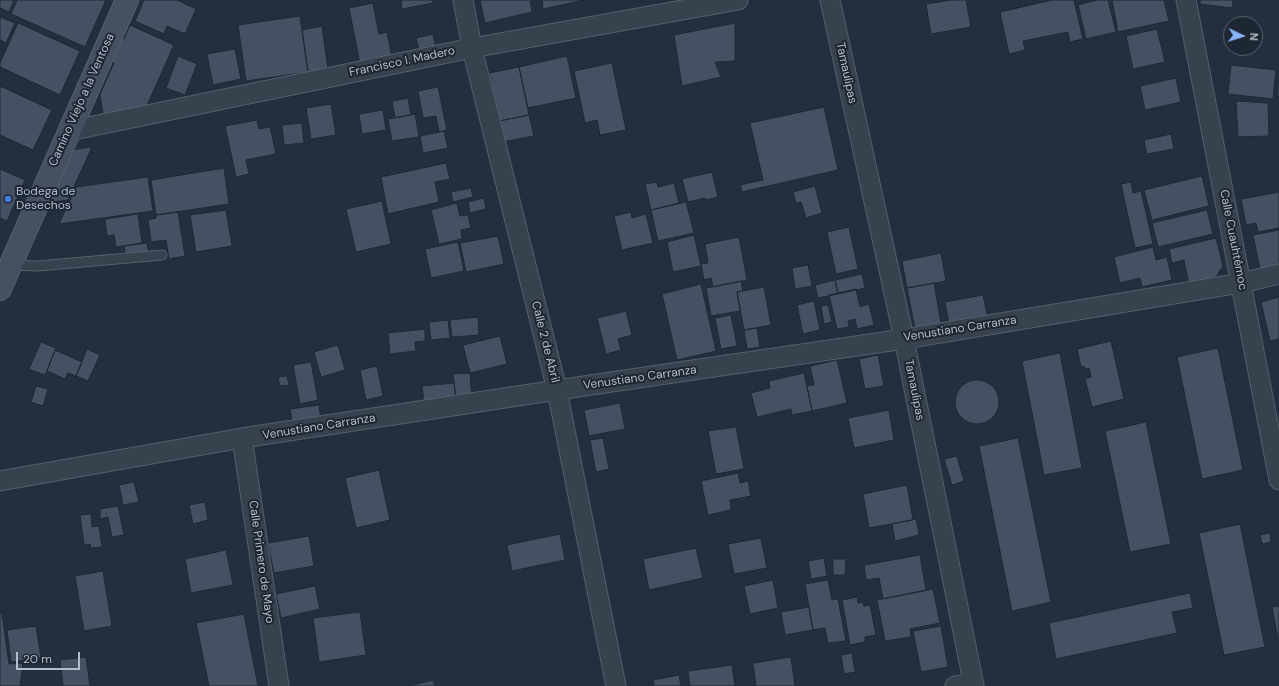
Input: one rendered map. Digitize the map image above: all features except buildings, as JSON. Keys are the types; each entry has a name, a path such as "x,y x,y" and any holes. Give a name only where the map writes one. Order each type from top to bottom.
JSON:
{"main road":[{"name":"Camino Viejo a la Ventosa","path":"0,289 68,131 127,0"}],"street":[{"name":"Calle 2 de Abril","path":"463,0 472,48 557,390 616,686"},
{"name":"Francisco I. Madero","path":"68,131 472,48 738,0"},
{"name":"Tamaulipas","path":"830,0 904,339 974,685"},
{"name":"Calle Cuauhtémoc","path":"1186,0 1279,480"},
{"name":"Venustiano Carranza","path":"0,481 242,438 904,339 1241,283 1279,274"},
{"name":"Calle Primero de Mayo","path":"242,438 279,686"},
{"path":"955,686 974,685"}],"lane":[{"path":"10,265 38,266 162,255"}],"place":[{"name":"Bodega de Desechos","path":"8,199"}]}
